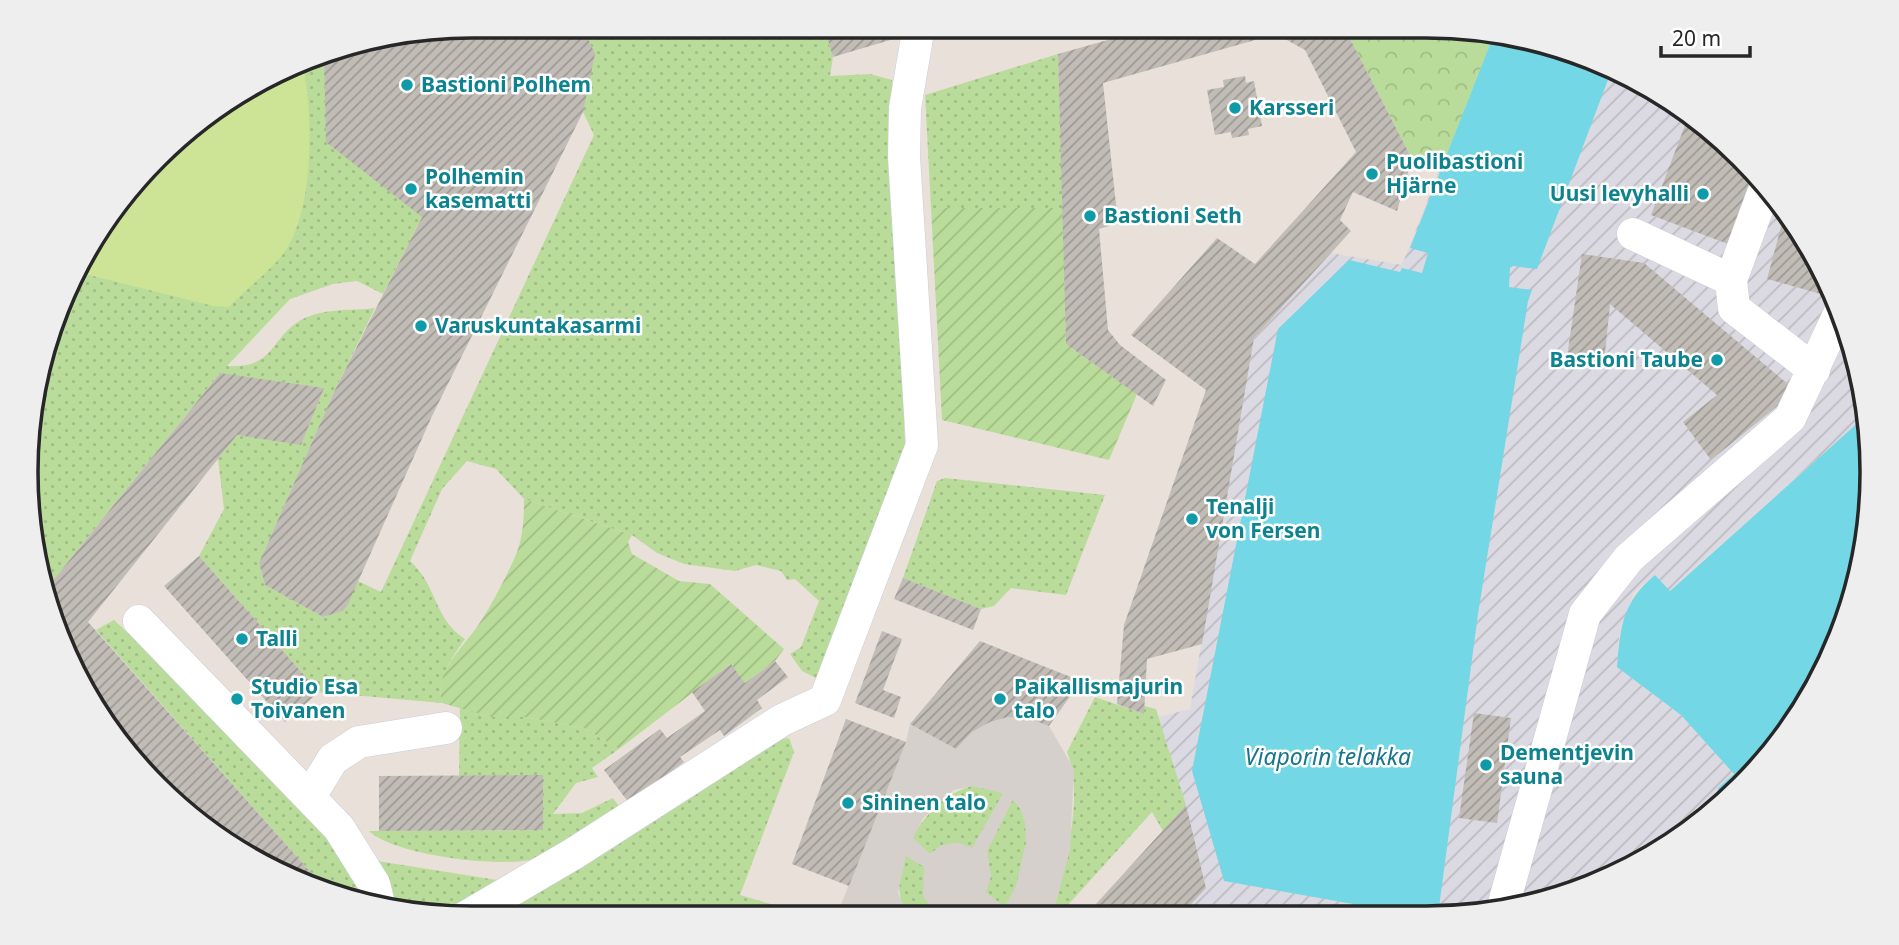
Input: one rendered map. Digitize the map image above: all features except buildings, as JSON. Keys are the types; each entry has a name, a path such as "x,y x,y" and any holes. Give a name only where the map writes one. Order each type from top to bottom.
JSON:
{"lane":[{"path":"485,906 573,855 782,720 825,700 922,445 904,157 905,108 917,39"},
{"path":"1762,197 1731,280 1734,308 1814,370"},
{"path":"1633,234 1731,280"},
{"path":"1505,899 1586,614 1629,558 1790,418 1834,325"},
{"path":"139,621 339,828 373,884 377,896"},
{"path":"310,796 333,759 359,742 446,728"}],"shaded area":[{"path":"1490,43 1539,53 1566,62 1618,83 1691,128 1753,186 1771,208 1802,256 1827,306 1846,360 1849,373 1846,377 1851,382 1858,423 1669,591 1655,575 1634,592 1619,636 1617,667 1681,715 1734,774 1718,788 1718,794 1691,817 1644,848 1593,873 1539,892 1483,903 1455,906 1189,906 1206,888 1186,805 1158,717 1190,709 1254,338 1331,253 1402,265"},
{"path":"1008,717 1033,720 1049,726 1074,769 1070,850 1055,906 1006,906 1016,886 1026,843 1025,823 1020,807 1013,800 987,851 991,876 986,893 1004,906 930,906 923,896 924,867 906,856 898,893 904,906 840,906 906,742 910,724 956,749 972,732 990,722","holes":["972,786 1003,793 972,848 957,842 940,846 930,854 913,838 923,818 954,790"]}],"green space":[{"path":"444,39 828,39 833,57 830,76 870,74 892,80 905,445 880,532 816,678 802,671 790,654 801,647 819,601 795,579 787,580 781,571 756,565 735,571 684,564 657,553 632,535 524,499 496,469 467,461 442,489 410,561 426,581 447,621 465,639 443,677 442,703 319,692 199,556 224,509 218,459 237,435 301,444 324,388 219,374 52,581 39,501 39,444 53,360 72,306 97,255 146,186 208,128 255,97 306,72 360,53","holes":["583,112 594,135 381,592 358,581 343,611 323,617 265,585 259,563 334,392 375,308 331,311 305,318 293,325 265,357 244,365 227,366 290,299 333,284 357,281 383,294 450,161"]},
{"path":"1350,39 1455,39 1491,43 1446,157 1412,159"},
{"path":"1058,54 1063,208 931,208 925,95"},
{"path":"304,73 309,109 309,162 301,214 293,236 283,254 229,307 213,306 87,274 128,208 186,146 255,97"},
{"path":"931,208 1063,208 1066,344 1137,394 1109,460 942,420"},
{"path":"945,478 1105,495 1066,595 1011,588 994,606 981,609 903,578 937,481"},
{"path":"524,499 632,535 628,542 632,554 679,581 710,584 784,649 775,661 745,683 730,664 619,749 584,728 524,717 491,717 442,703 442,680 446,670 484,616 518,550"},
{"path":"114,620 232,731 319,829 363,886 366,893 314,876 96,630"},
{"path":"1095,697 1144,714 1144,706 1156,709 1186,805 1163,831 1152,812 1067,906 1054,906 1067,856 1073,811 1072,770 1067,752"},
{"path":"460,707 491,717 524,717 584,728 619,749 592,768 598,777 576,783 553,814 582,813 613,798 622,811 563,848 526,861 479,861 426,854 383,840 369,831 543,830 543,776 459,776"},
{"path":"789,738 794,752 740,895 778,906 507,906 772,740"},
{"path":"972,786 992,789 1011,798 1020,808 1025,820 1027,849 1013,893 1005,906 904,906 899,880 911,839 938,805 955,793"},
{"path":"377,861 497,880 455,906 387,898"}],"water":[{"name":"Viaporin telakka","path":"1491,43 1539,53 1608,79 1537,269 1513,266 1510,268 1509,287 1532,290 1528,301 1478,614 1439,906 1364,906 1224,881 1192,771 1278,329 1349,260 1400,272 1402,268 1422,273 1428,253 1410,248"},
{"path":"1858,423 1860,501 1857,529 1846,585 1827,639 1802,690 1771,737 1718,794 1718,788 1734,774 1681,715 1617,667 1622,627 1636,595 1655,575 1670,591"}],"place":[{"name":"Bastioni Polhem","path":"407,85"},
{"name":"Karsseri","path":"1235,108"},
{"name":"Puolibastioni Hjärne","path":"1372,174"},
{"name":"Polhemin kasematti","path":"411,189"},
{"name":"Uusi levyhalli","path":"1703,194"},
{"name":"Bastioni Seth","path":"1090,216"},
{"name":"Varuskuntakasarmi","path":"421,326"},
{"name":"Bastioni Taube","path":"1717,360"},
{"name":"Tenalji von Fersen","path":"1192,519"},
{"name":"Talli","path":"242,639"},
{"name":"Studio Esa Toivanen","path":"237,699"},
{"name":"Paikallismajurin talo","path":"1000,699"},
{"name":"Dementjevin sauna","path":"1486,765"},
{"name":"Sininen talo","path":"848,803"}]}
